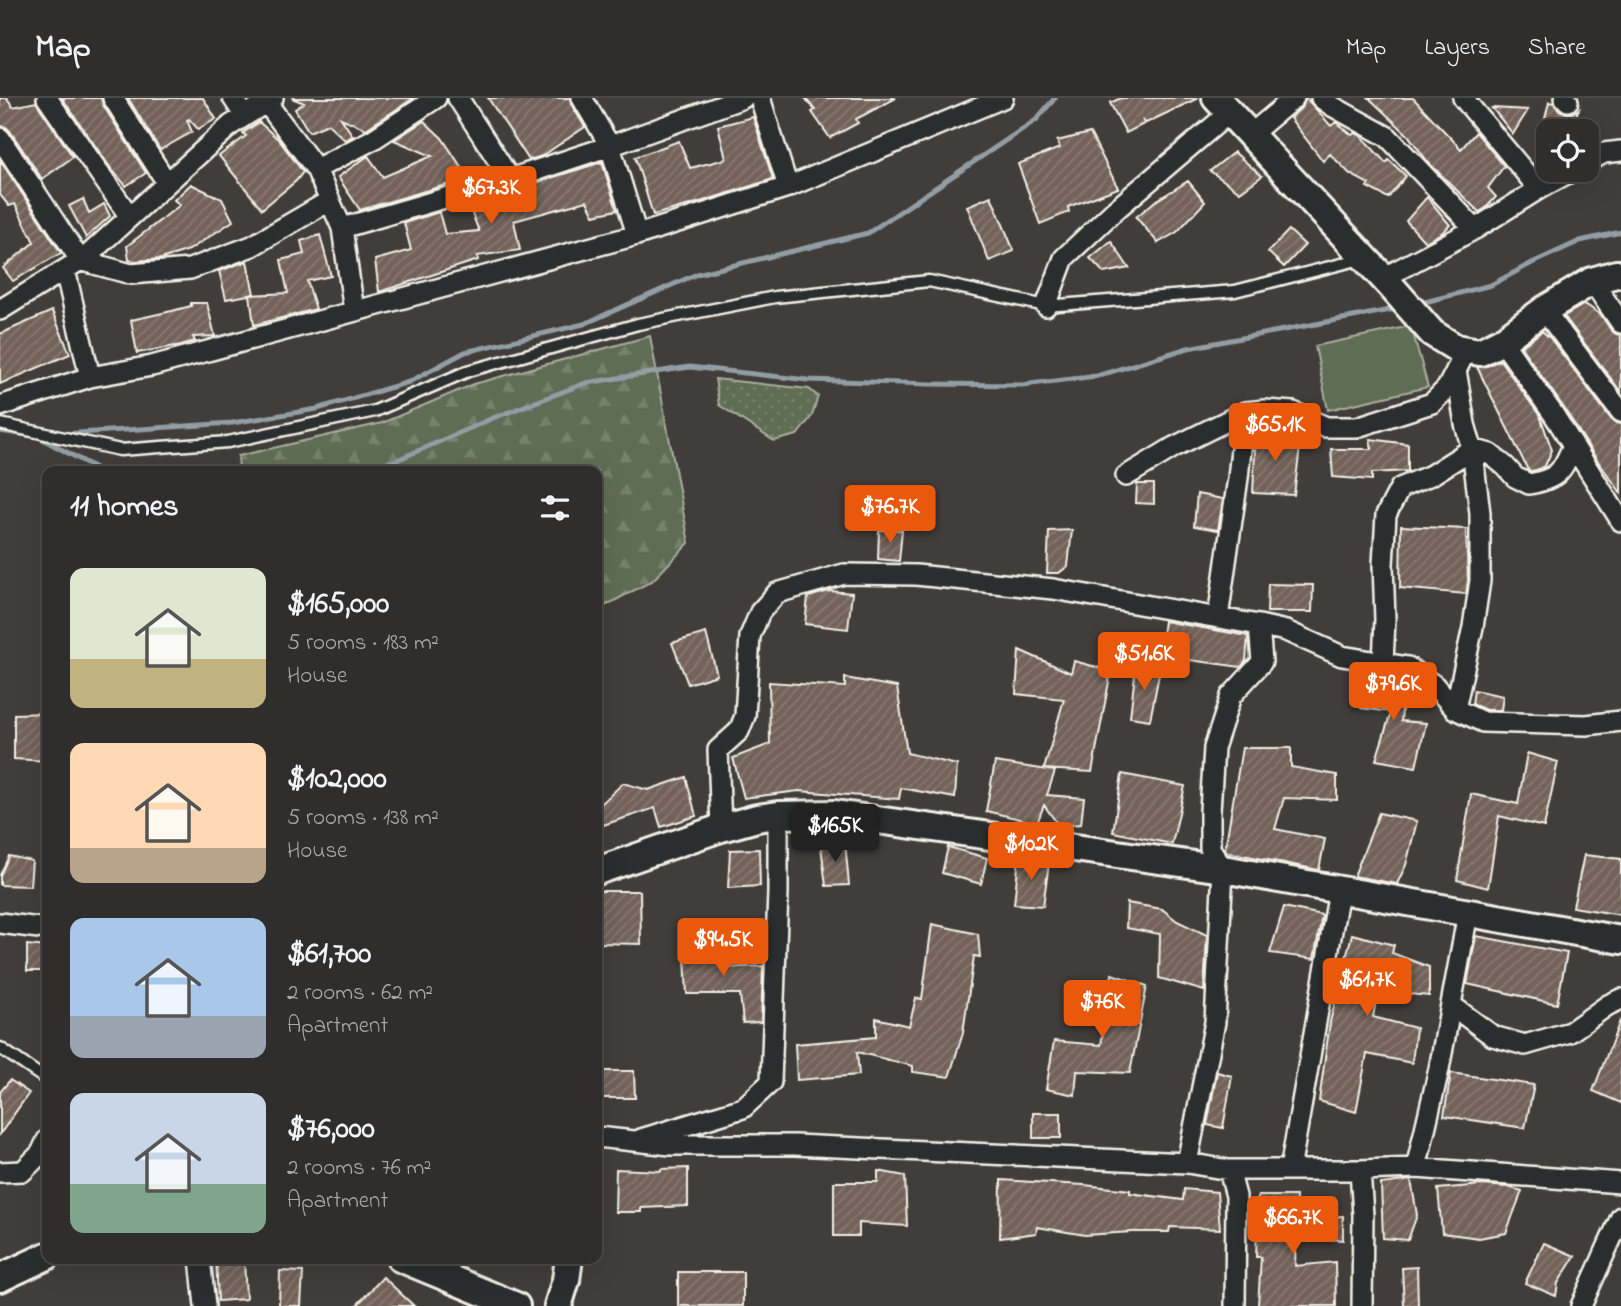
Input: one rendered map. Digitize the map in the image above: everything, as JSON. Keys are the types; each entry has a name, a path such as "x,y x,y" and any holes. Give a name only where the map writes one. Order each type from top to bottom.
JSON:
{"street":[{"path":"47,98 130,217"},
{"path":"113,98 167,183"},
{"path":"233,98 244,116"},
{"path":"316,169 372,139 436,98"},
{"path":"458,98 510,179"},
{"path":"582,98 610,146 637,235"},
{"path":"342,228 510,179 743,98"},
{"path":"760,98 788,187"},
{"path":"0,406 90,377 152,366 637,235 788,187 1003,98"},
{"path":"1250,135 1294,98"},
{"path":"1321,98 1388,137 1475,229"},
{"path":"1463,98 1539,189"},
{"path":"4,300 88,256 232,125 270,100 316,169 342,228 354,311"},
{"path":"1046,306 1064,258 1223,105 1432,333 1456,348 1461,360 1465,424 1472,449 1480,513 1480,581 1455,709"},
{"path":"0,138 73,265 90,377"},
{"path":"1599,156 1621,151"},
{"path":"1387,282 1552,182"},
{"path":"73,265 131,274 190,269 252,246 329,201"},
{"path":"1126,476 1174,447 1245,412 1293,412 1326,427 1357,427 1432,403 1447,388 1461,360 1502,341 1544,310 1592,281 1621,274"},
{"path":"1592,281 1621,323"},
{"path":"1544,310 1621,412"},
{"path":"1502,341 1554,415 1621,521"},
{"path":"1218,618 1245,412"},
{"path":"1383,663 1386,515 1400,488 1431,475 1472,449 1490,454 1515,477 1529,484 1547,481 1565,466 1573,445"},
{"path":"721,828 718,750 739,731 745,716 750,636 760,612 777,593 844,574 916,575 1053,589 1259,625 1286,631 1342,656 1408,667 1434,685 1455,709 1483,722 1586,725 1621,721"},
{"path":"1186,1163 1215,1022 1223,869 1210,848 1214,748 1230,696 1262,662 1259,625"},
{"path":"602,869 757,818 835,814 1223,869 1621,940"},
{"path":"634,1141 743,1108 771,1082 778,901 778,815"},
{"path":"1290,1170 1339,891"},
{"path":"1416,1168 1439,1069 1468,913"},
{"path":"0,923 42,928"},
{"path":"1451,1005 1493,1036 1525,1045 1570,1032 1621,999"},
{"path":"602,1138 671,1145 794,1145 1186,1163 1229,1170 1416,1168 1621,1183"},
{"path":"0,1172 23,1171 42,1151"},
{"path":"1229,1170 1236,1196 1236,1306"},
{"path":"1360,1170 1363,1215 1362,1306"},
{"path":"1581,1306 1621,1216"},
{"path":"0,1278 42,1258"},
{"path":"201,1264 205,1306"},
{"path":"414,1264 516,1306"},
{"path":"558,1306 568,1264"}],"lane":[{"path":"0,424 120,450 228,442 375,411 468,371 638,324 775,297 929,281 1046,306 1235,291 1364,258"},
{"path":"0,1048 42,1077"}],"green space":[{"path":"1411,326 1428,387 1328,410 1315,346"},
{"path":"650,336 689,543 652,581 602,607 602,466 239,466 238,456 382,423 474,384"},
{"path":"715,379 809,389 818,396 812,416 797,435 774,441 719,405"}],"building":[{"path":"0,98 7,98 13,107 36,102 73,157 42,179 10,131 0,126"},
{"path":"62,98 101,98 146,173 126,186"},
{"path":"128,98 203,98 216,119 198,129 187,120 192,132 160,150"},
{"path":"292,98 414,98 366,129 341,118 353,136 345,140 328,124 309,132 295,109 304,103"},
{"path":"488,98 570,98 585,127 542,156 529,160"},
{"path":"805,98 896,98 856,119 858,123 830,138 812,112 815,110"},
{"path":"1121,98 1198,98 1146,123 1143,121 1144,124 1126,133 1110,103"},
{"path":"1306,98 1331,126 1336,122 1352,135 1360,135 1386,163 1389,160 1406,176 1388,198 1367,187 1369,184 1350,174 1330,154 1323,161 1290,118 1302,107"},
{"path":"1369,98 1413,98 1461,149 1476,132 1504,166 1488,188 1496,197 1479,212 1428,162 1408,135"},
{"path":"1549,102 1566,113 1579,109 1574,119 1545,119"},
{"path":"1492,108 1528,110 1513,134"},
{"path":"753,117 773,179 653,215 635,157 679,141 690,168 726,159 718,126"},
{"path":"424,121 442,138 464,171 449,184 360,210 338,177 368,156 383,177 432,156 394,140"},
{"path":"259,122 279,140 303,172 262,209 219,156 246,136 243,133"},
{"path":"1090,133 1118,188 1068,207 1069,212 1040,224 1018,164 1060,148 1057,141"},
{"path":"1234,152 1262,176 1240,192 1210,171"},
{"path":"0,160 61,253 13,281 3,268 34,242 15,204 9,206 0,195"},
{"path":"602,162 617,210 594,215 587,201 514,221 520,250 477,256 478,260 379,292 375,260 411,250 404,223 439,212 445,234 479,231 468,204"},
{"path":"1188,181 1205,202 1177,232 1158,243 1136,217"},
{"path":"191,184 222,199 233,221 189,250 161,259 129,260 127,246 180,205 174,200"},
{"path":"991,196 1014,251 989,261 967,206"},
{"path":"1427,197 1450,225 1425,242 1406,221"},
{"path":"83,199 89,213 104,204 110,216 86,238 69,206"},
{"path":"1289,230 1305,245 1284,267 1268,252"},
{"path":"320,235 331,276 307,281 316,309 254,325 250,295 288,293 281,260 304,254 301,241"},
{"path":"1111,241 1129,268 1104,273 1090,258"},
{"path":"247,261 254,294 226,299 219,271"},
{"path":"191,303 207,303 215,336 193,337 195,341 137,353 131,320 191,306"},
{"path":"1585,304 1601,315 1611,330 1621,335 1621,392 1564,316"},
{"path":"52,311 70,354 0,384 0,334"},
{"path":"1542,331 1611,419 1621,424 1621,493 1521,347"},
{"path":"1500,360 1540,416 1552,450 1545,466 1536,470 1528,470 1477,367"},
{"path":"1288,424 1285,444 1300,447 1294,495 1253,493 1256,431"},
{"path":"1370,439 1408,444 1408,471 1372,473 1372,480 1333,477 1331,449 1372,449"},
{"path":"1137,484 1154,484 1154,504 1136,503"},
{"path":"1197,494 1223,499 1218,530 1194,526"},
{"path":"1401,526 1466,529 1466,594 1400,588"},
{"path":"879,530 902,530 899,561 878,559"},
{"path":"1072,530 1068,566 1059,573 1047,573 1049,531"},
{"path":"1268,584 1313,585 1312,612 1267,612"},
{"path":"829,591 852,593 848,629 805,624 808,597"},
{"path":"1164,621 1248,636 1246,661 1241,667 1159,656"},
{"path":"706,633 717,675 688,684 672,643"},
{"path":"1019,650 1071,673 1074,661 1111,671 1092,772 1044,769 1064,699 1016,694"},
{"path":"1136,665 1160,669 1150,720 1130,717"},
{"path":"845,678 897,687 907,753 957,765 955,798 901,788 899,799 799,791 744,798 733,758 770,744 769,682 845,687"},
{"path":"1358,681 1405,682 1401,721 1426,723 1416,767 1376,760 1391,712 1361,708"},
{"path":"1474,690 1503,696 1501,710 1486,710 1472,704"},
{"path":"42,713 42,761 14,759 14,714"},
{"path":"1242,748 1291,748 1291,767 1337,775 1337,800 1284,798 1275,829 1325,839 1319,870 1227,852 1225,849"},
{"path":"1527,753 1558,762 1544,827 1499,816 1488,888 1457,880 1471,794 1518,804"},
{"path":"995,762 1055,771 1047,795 1084,798 1081,824 1059,826 1044,805 1037,823 986,811"},
{"path":"1122,774 1185,786 1172,844 1113,832"},
{"path":"686,777 696,816 661,827 655,808 602,825 602,803 623,783 648,790"},
{"path":"1379,813 1417,821 1406,865 1397,884 1354,876"},
{"path":"845,841 849,885 826,886 821,846"},
{"path":"948,847 987,858 981,884 942,873"},
{"path":"759,849 760,886 728,888 730,850"},
{"path":"1584,855 1621,859 1621,915 1573,907"},
{"path":"9,856 32,861 30,886 0,885 0,875"},
{"path":"1019,857 1049,863 1043,906 1014,904"},
{"path":"602,891 640,891 641,944 602,943"},
{"path":"1127,903 1162,909 1177,921 1207,935 1204,991 1159,978 1160,934 1126,928"},
{"path":"1284,907 1322,915 1314,959 1270,953"},
{"path":"932,924 978,934 980,957 974,956 963,1033 949,1077 913,1072 913,1066 857,1052 859,1075 797,1080 795,1044 876,1037 876,1018 909,1026 916,998 922,999"},
{"path":"1352,934 1394,945 1392,953 1429,967 1429,996 1378,991 1373,1017 1416,1028 1412,1063 1367,1054 1356,1112 1319,1101 1330,1022"},
{"path":"1476,936 1567,953 1557,1004 1467,984"},
{"path":"684,940 715,941 722,968 763,966 761,1022 743,1023 740,994 687,994"},
{"path":"27,945 42,946 42,971 27,971"},
{"path":"1112,974 1147,986 1130,1073 1077,1071 1075,1095 1046,1089 1054,1041 1101,1045"},
{"path":"1621,1022 1621,1103 1593,1091"},
{"path":"604,1071 634,1071 635,1098 602,1098"},
{"path":"1217,1072 1232,1076 1223,1128 1207,1125"},
{"path":"1451,1073 1534,1085 1525,1128 1444,1116"},
{"path":"10,1080 29,1093 0,1134 0,1092"},
{"path":"1033,1113 1061,1113 1061,1138 1033,1138"},
{"path":"688,1168 688,1206 641,1208 641,1212 615,1212 616,1169 661,1171"},
{"path":"878,1171 905,1176 907,1226 859,1223 859,1236 834,1236 834,1182 878,1182"},
{"path":"1001,1180 1130,1190 1130,1193 1183,1200 1184,1189 1217,1192 1220,1229 1170,1227 1169,1232 1085,1235 1037,1227 1036,1233 1000,1238"},
{"path":"1411,1180 1417,1215 1408,1240 1383,1238 1381,1184"},
{"path":"1481,1185 1522,1191 1506,1233 1479,1238 1442,1233 1438,1189"},
{"path":"1258,1196 1296,1196 1296,1219 1343,1216 1343,1240 1296,1237 1295,1266 1335,1262 1336,1306 1258,1306 1261,1257 1256,1257"},
{"path":"1544,1243 1575,1256 1558,1283 1556,1296 1525,1283"},
{"path":"216,1264 244,1264 246,1299 218,1301"},
{"path":"1417,1267 1418,1306 1404,1306 1402,1268"},
{"path":"280,1271 303,1272 301,1306 279,1306"},
{"path":"678,1272 743,1272 743,1306 678,1306"},
{"path":"383,1277 414,1306 356,1306"}],"waterway":[{"path":"63,434 232,423 317,409 409,382 465,352 584,324 697,274 868,233 1036,120 1055,98"},
{"path":"1417,304 1491,285 1580,241 1621,232"},
{"path":"378,466 586,383 690,367 808,380 1022,385 1097,376 1188,348 1401,308"},
{"path":"0,431 39,437"},
{"path":"39,437 92,466"}]}
